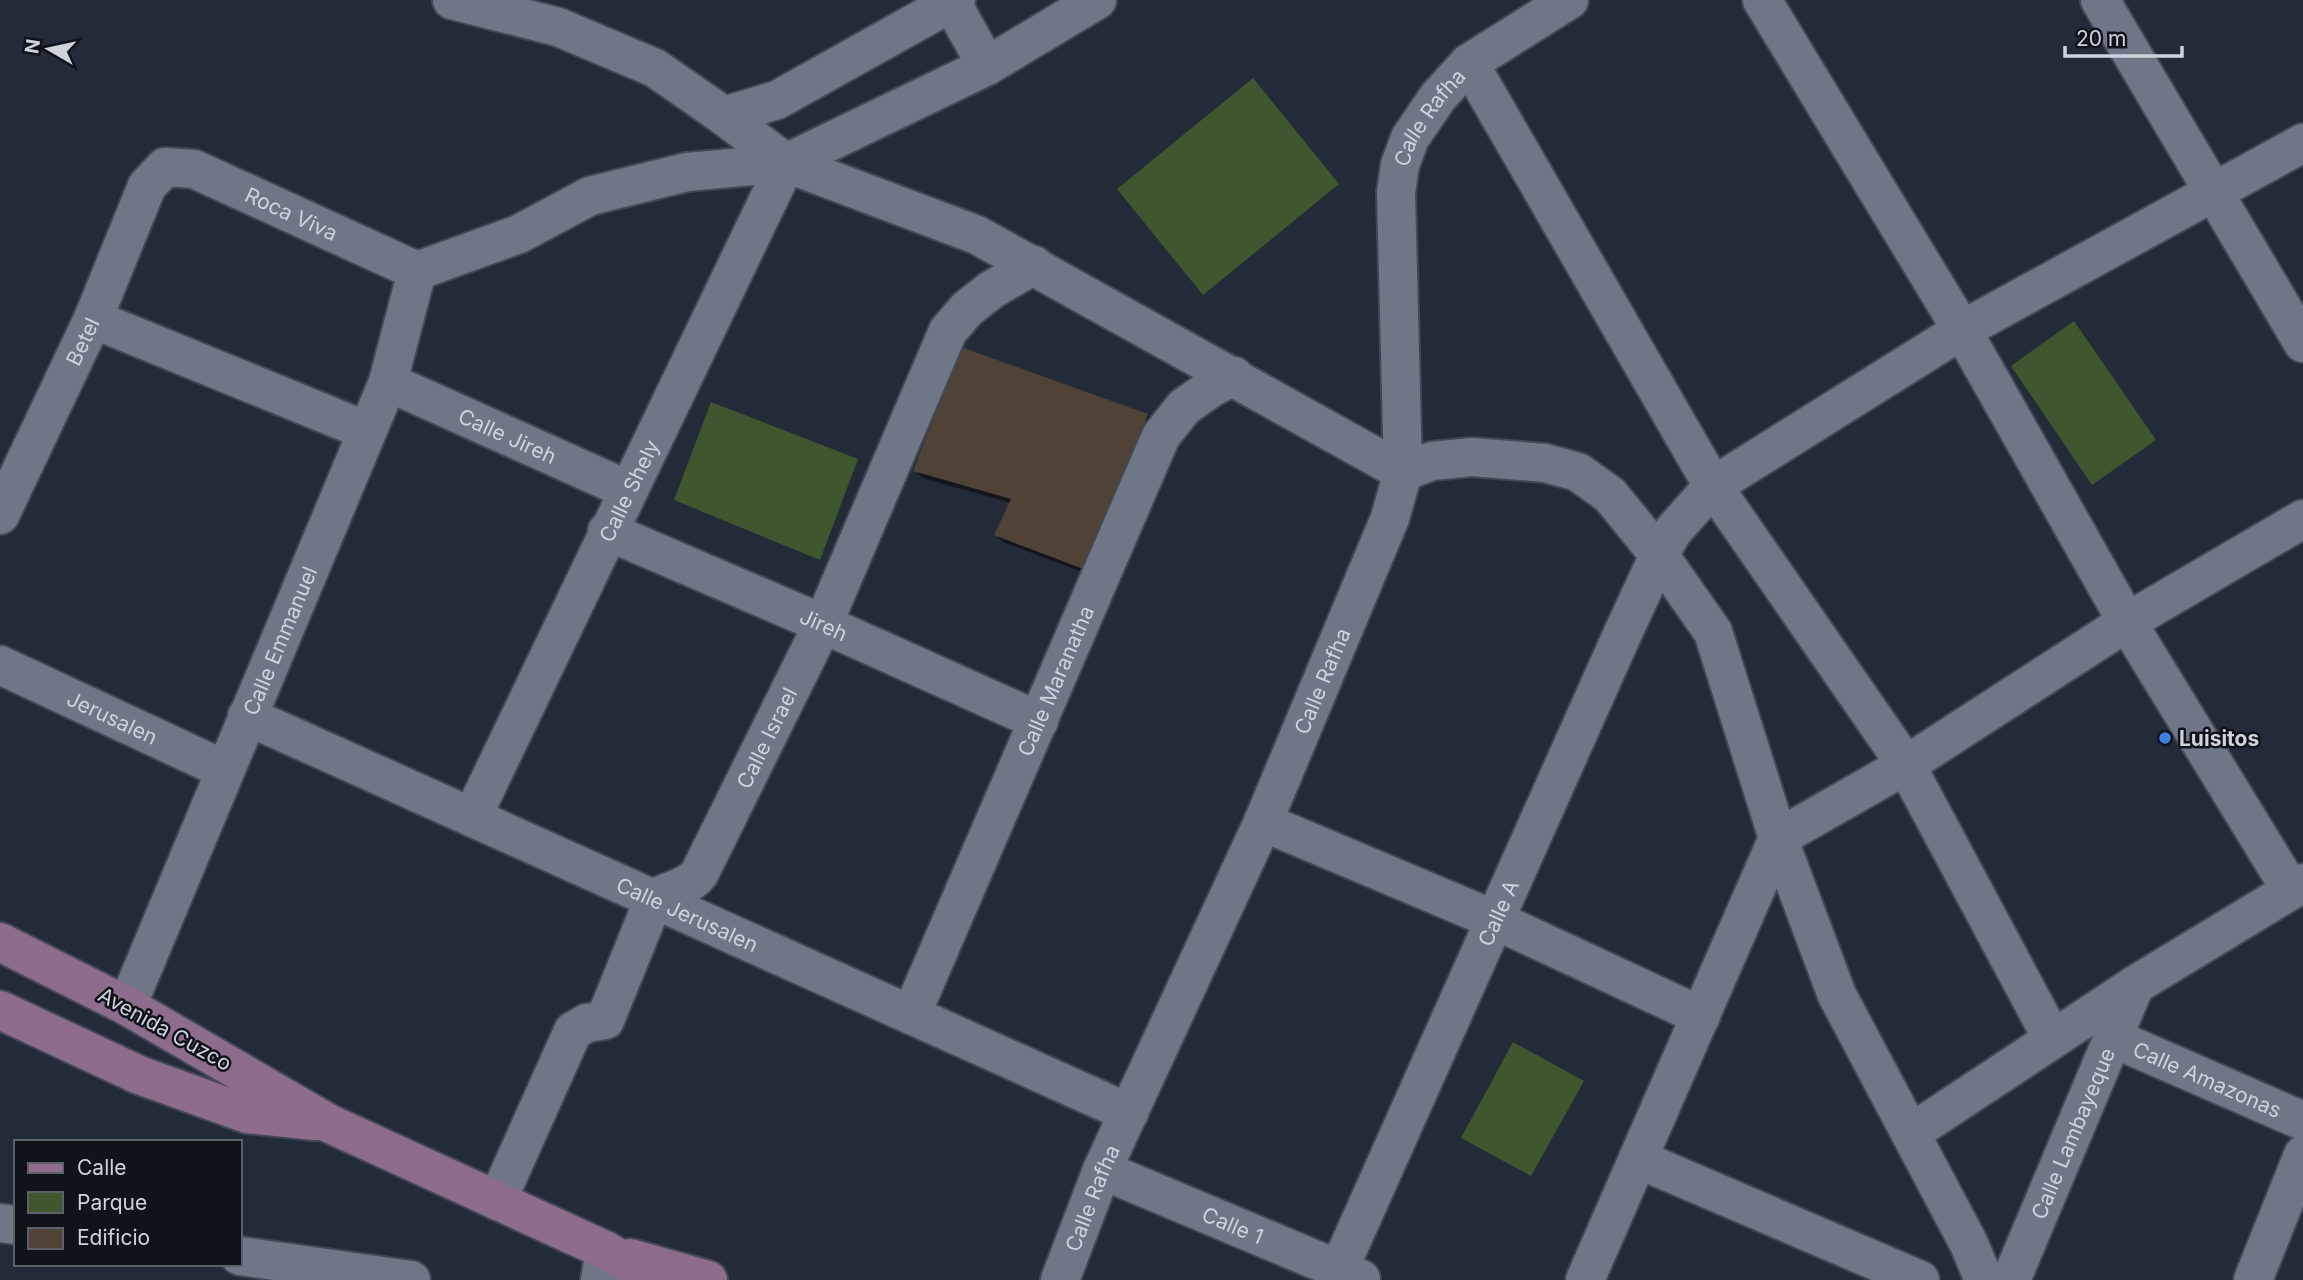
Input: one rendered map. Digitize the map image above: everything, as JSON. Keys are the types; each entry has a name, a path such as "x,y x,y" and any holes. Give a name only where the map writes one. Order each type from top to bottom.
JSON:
{"street":[{"path":"453,0 558,27 655,68 786,163 977,235 1403,472 1432,461 1472,457 1545,463 1578,472 1610,495 1659,555 1713,632 1778,838 1837,995 1969,1244 1984,1280"},
{"path":"417,271 519,234 590,197 687,172 786,163 987,66 1097,0"},
{"name":"Calle Rafha","path":"1060,1280 1101,1170 1263,822 1390,518 1403,472 1396,192 1399,165 1410,138 1424,116 1469,63 1569,0"},
{"path":"1762,0 1962,330 2127,622 2297,886 2052,1038 1911,1133"},
{"path":"724,116 777,100 953,1 987,66"},
{"path":"2115,5 2213,194 2303,343"},
{"path":"1469,63 1713,486 1906,765 2052,1038"},
{"name":"Calle A","path":"1350,1275 1495,920 1659,555 1673,531 1713,486 1962,330 2303,142"},
{"name":"Calle Shely","path":"472,817 786,163"},
{"name":"Roca Viva","path":"165,167 194,169 417,271"},
{"name":"Betel","path":"0,515 93,319 146,186 165,167"},
{"name":"Calle Israel","path":"654,900 667,891 687,885 699,874 822,624 948,331 967,309 991,290 1034,265"},
{"name":"Calle Emmanuel","path":"127,1006 388,382 417,271"},
{"path":"93,319 367,431"},
{"name":"Calle Maranatha","path":"911,1015 1161,436 1184,407 1234,376"},
{"name":"Calle Jireh","path":"388,382 628,490"},
{"path":"1585,1280 1778,838 1906,765 2127,622 2303,519"},
{"name":"Jireh","path":"607,531 1039,721"},
{"name":"Jerusalen","path":"0,665 225,770"},
{"name":"Calle Jerusalen","path":"247,716 1129,1113"},
{"path":"1263,822 1495,920 1701,1016"},
{"path":"497,1201 573,1031 587,1023 605,1020 654,900"},
{"name":"Avenida Cuzco","path":"0,942 127,1006 328,1122 497,1201 603,1265 655,1280"},
{"name":"Calle Lambayeque","path":"2011,1280 2135,985"},
{"name":"Avenida Cuzco","path":"0,1010 139,1075 247,1114 328,1122"},
{"name":"Calle Amazonas","path":"2113,1038 2303,1121"},
{"path":"2253,1280 2303,1155"},
{"path":"1638,1158 1920,1280"},
{"name":"Calle 1","path":"1101,1170 1350,1275"},
{"path":"242,1256 411,1280"},
{"name":"Avenida Cuzco","path":"603,1265 708,1280"}],"green space":[{"path":"1253,78 1339,184 1203,295 1117,189"},
{"path":"2074,321 2156,440 2092,485 2011,366"},
{"path":"711,402 858,459 820,560 674,500"},
{"path":"1513,1042 1584,1081 1531,1176 1461,1138"}],"building":[{"path":"961,347 1148,414 1091,572 994,535 1011,499 913,471"}],"place":[{"name":"Luisitos","path":"2165,738"}]}
